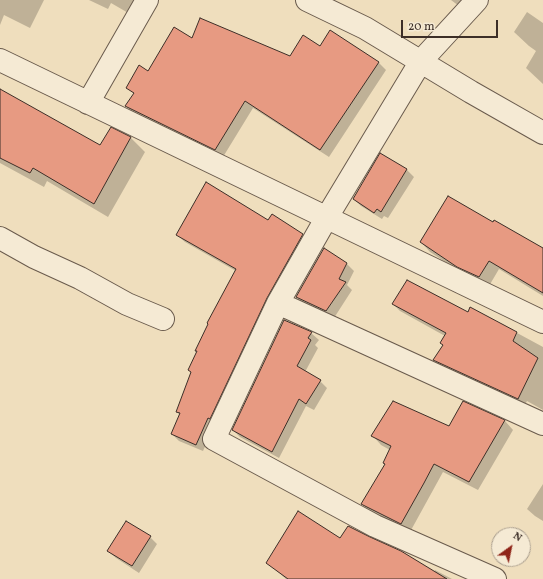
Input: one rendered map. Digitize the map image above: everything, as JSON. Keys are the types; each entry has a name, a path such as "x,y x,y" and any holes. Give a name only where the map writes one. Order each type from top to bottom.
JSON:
{"street":[{"path":"88,103 147,0"},
{"path":"307,0 364,28 543,133"},
{"path":"477,0 421,61 327,217 278,303 214,439 375,526 495,579"},
{"path":"0,60 543,322"},
{"path":"0,238 34,257 80,278 127,304 163,319"},
{"path":"278,303 543,424"}],"building":[{"path":"200,18 290,56 303,35 320,46 330,30 379,62 320,150 245,101 215,150 125,106 134,93 126,88 139,65 148,71 174,27 192,38"},
{"path":"0,89 100,145 111,127 131,137 94,204 33,168 30,173 0,158"},
{"path":"380,153 407,169 381,212 377,209 374,213 353,199"},
{"path":"206,182 268,220 272,214 303,234 267,298 210,419 208,418 196,445 171,434 180,413 176,412 191,372 188,370 197,351 195,351 208,324 207,323 236,269 176,235"},
{"path":"448,196 493,222 494,220 543,248 543,293 489,261 479,277 457,267 420,242"},
{"path":"324,248 347,263 339,279 346,282 326,311 296,297"},
{"path":"407,280 468,312 470,307 517,332 513,341 538,358 518,399 433,360 443,345 440,343 446,333 392,304"},
{"path":"284,320 312,332 308,338 311,340 297,366 321,380 306,404 299,399 272,452 232,430"},
{"path":"393,401 449,426 463,401 505,420 469,482 434,464 401,524 361,504 385,464 383,463 391,446 371,436"},
{"path":"298,511 340,538 348,526 401,551 447,579 288,579 266,563"},
{"path":"126,521 151,536 132,566 107,551"}]}
